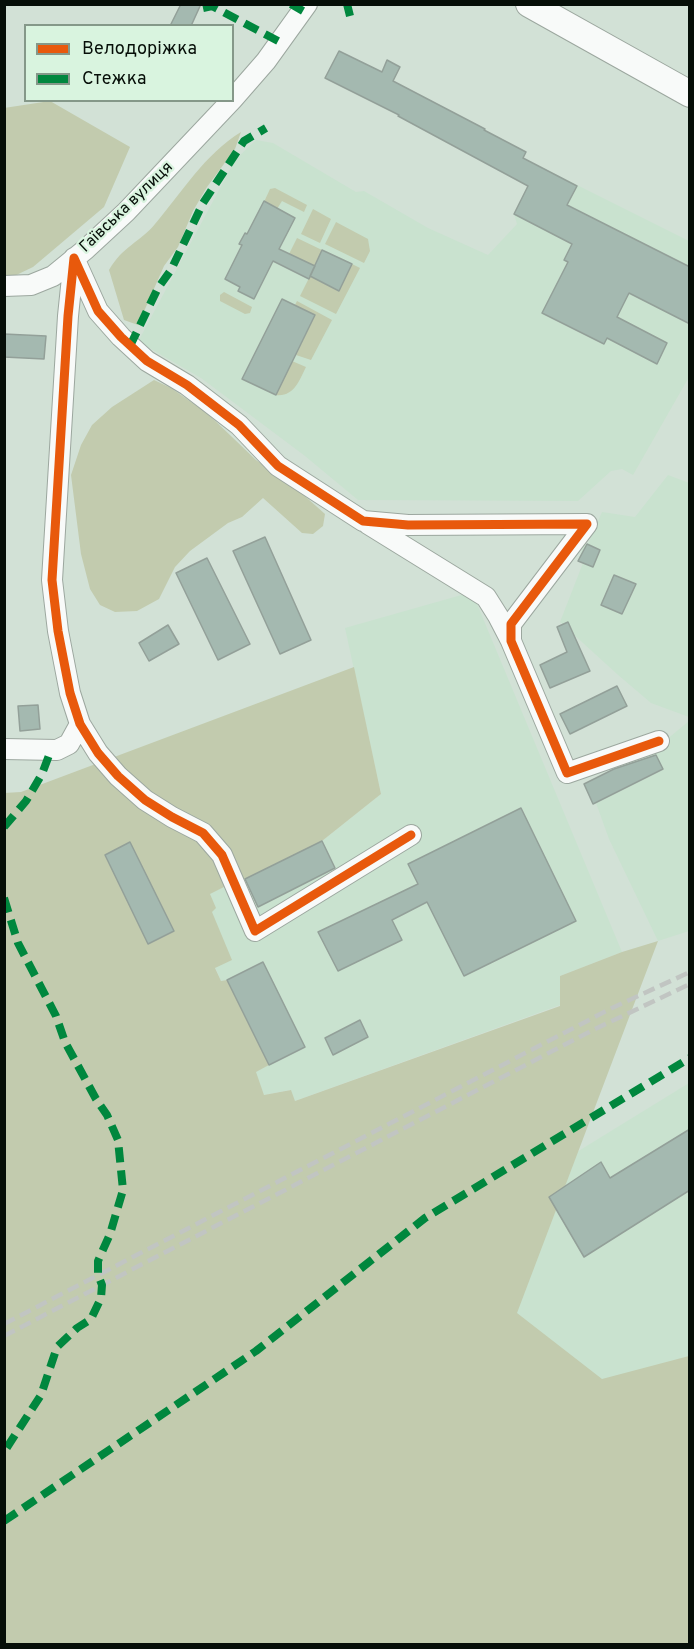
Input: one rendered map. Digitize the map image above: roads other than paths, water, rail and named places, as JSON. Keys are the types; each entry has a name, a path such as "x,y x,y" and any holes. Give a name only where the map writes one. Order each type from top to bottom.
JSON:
{"main road":[{"path":"529,4 690,94"}],"street":[{"name":"Гаївська вулиця","path":"234,98 266,61 307,4"},
{"name":"Гаївська вулиця","path":"4,286 31,285 53,276 126,212 230,102"},
{"path":"74,258 98,311 147,361 188,385 239,425 278,466 486,597 511,641 567,773 659,741"},
{"path":"74,258 68,316 52,580 62,657 80,724 98,753 118,776 145,800 203,833 222,855 255,931 411,835"},
{"path":"363,521 408,525 587,524 511,624 511,641"},
{"path":"4,749 57,750 69,744 80,724"}],"railway":[{"path":"4,1324 612,1008 690,972"},
{"path":"4,1336 593,1030 690,984"}]}
